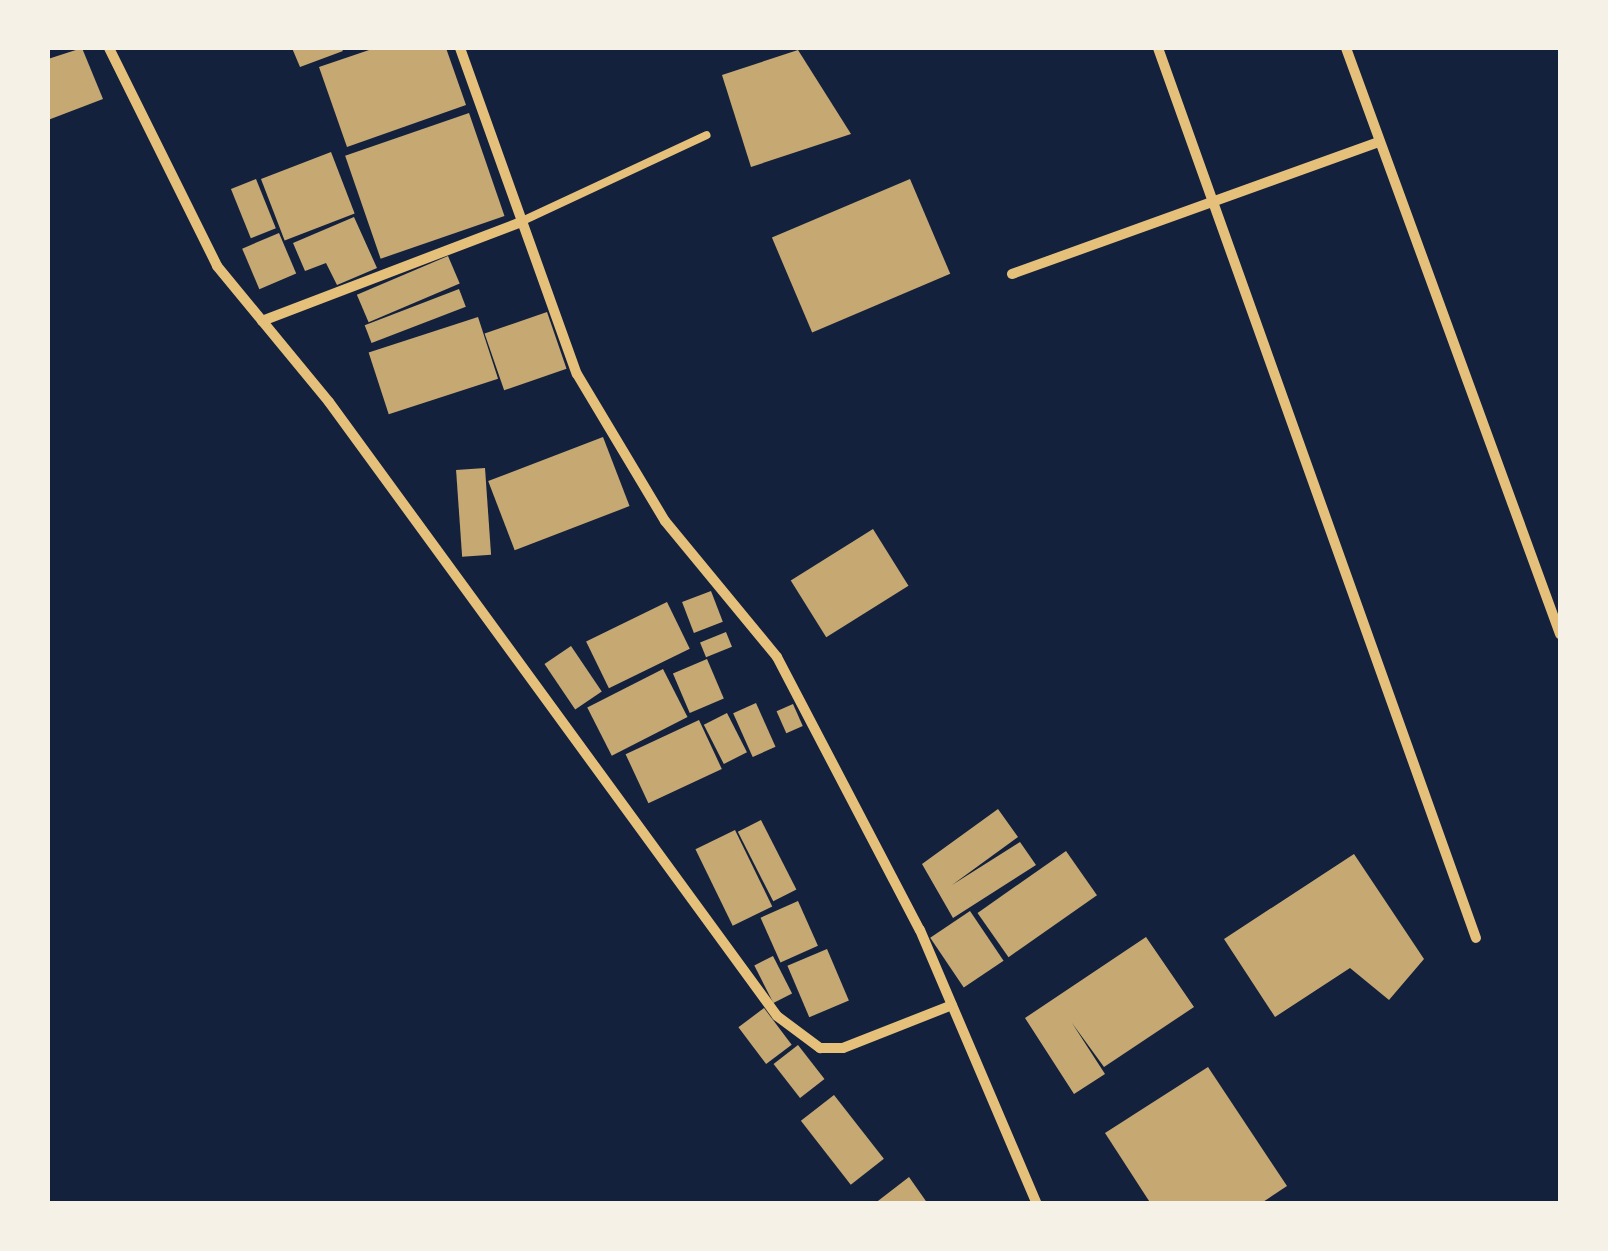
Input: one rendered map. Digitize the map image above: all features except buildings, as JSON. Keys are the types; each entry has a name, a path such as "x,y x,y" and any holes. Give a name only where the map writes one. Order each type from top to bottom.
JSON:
{"street":[{"path":"109,48 167,178 262,321 776,1016 820,1048 844,1048 952,1005"},
{"path":"460,48 518,223 612,442 777,656 952,1005 1037,1204"},
{"path":"1158,48 1476,938"},
{"path":"1346,48 1560,634"},
{"path":"1012,274 1212,196 1378,142"},
{"path":"262,321 518,223"}],"lane":[{"path":"518,223 707,135"}]}
